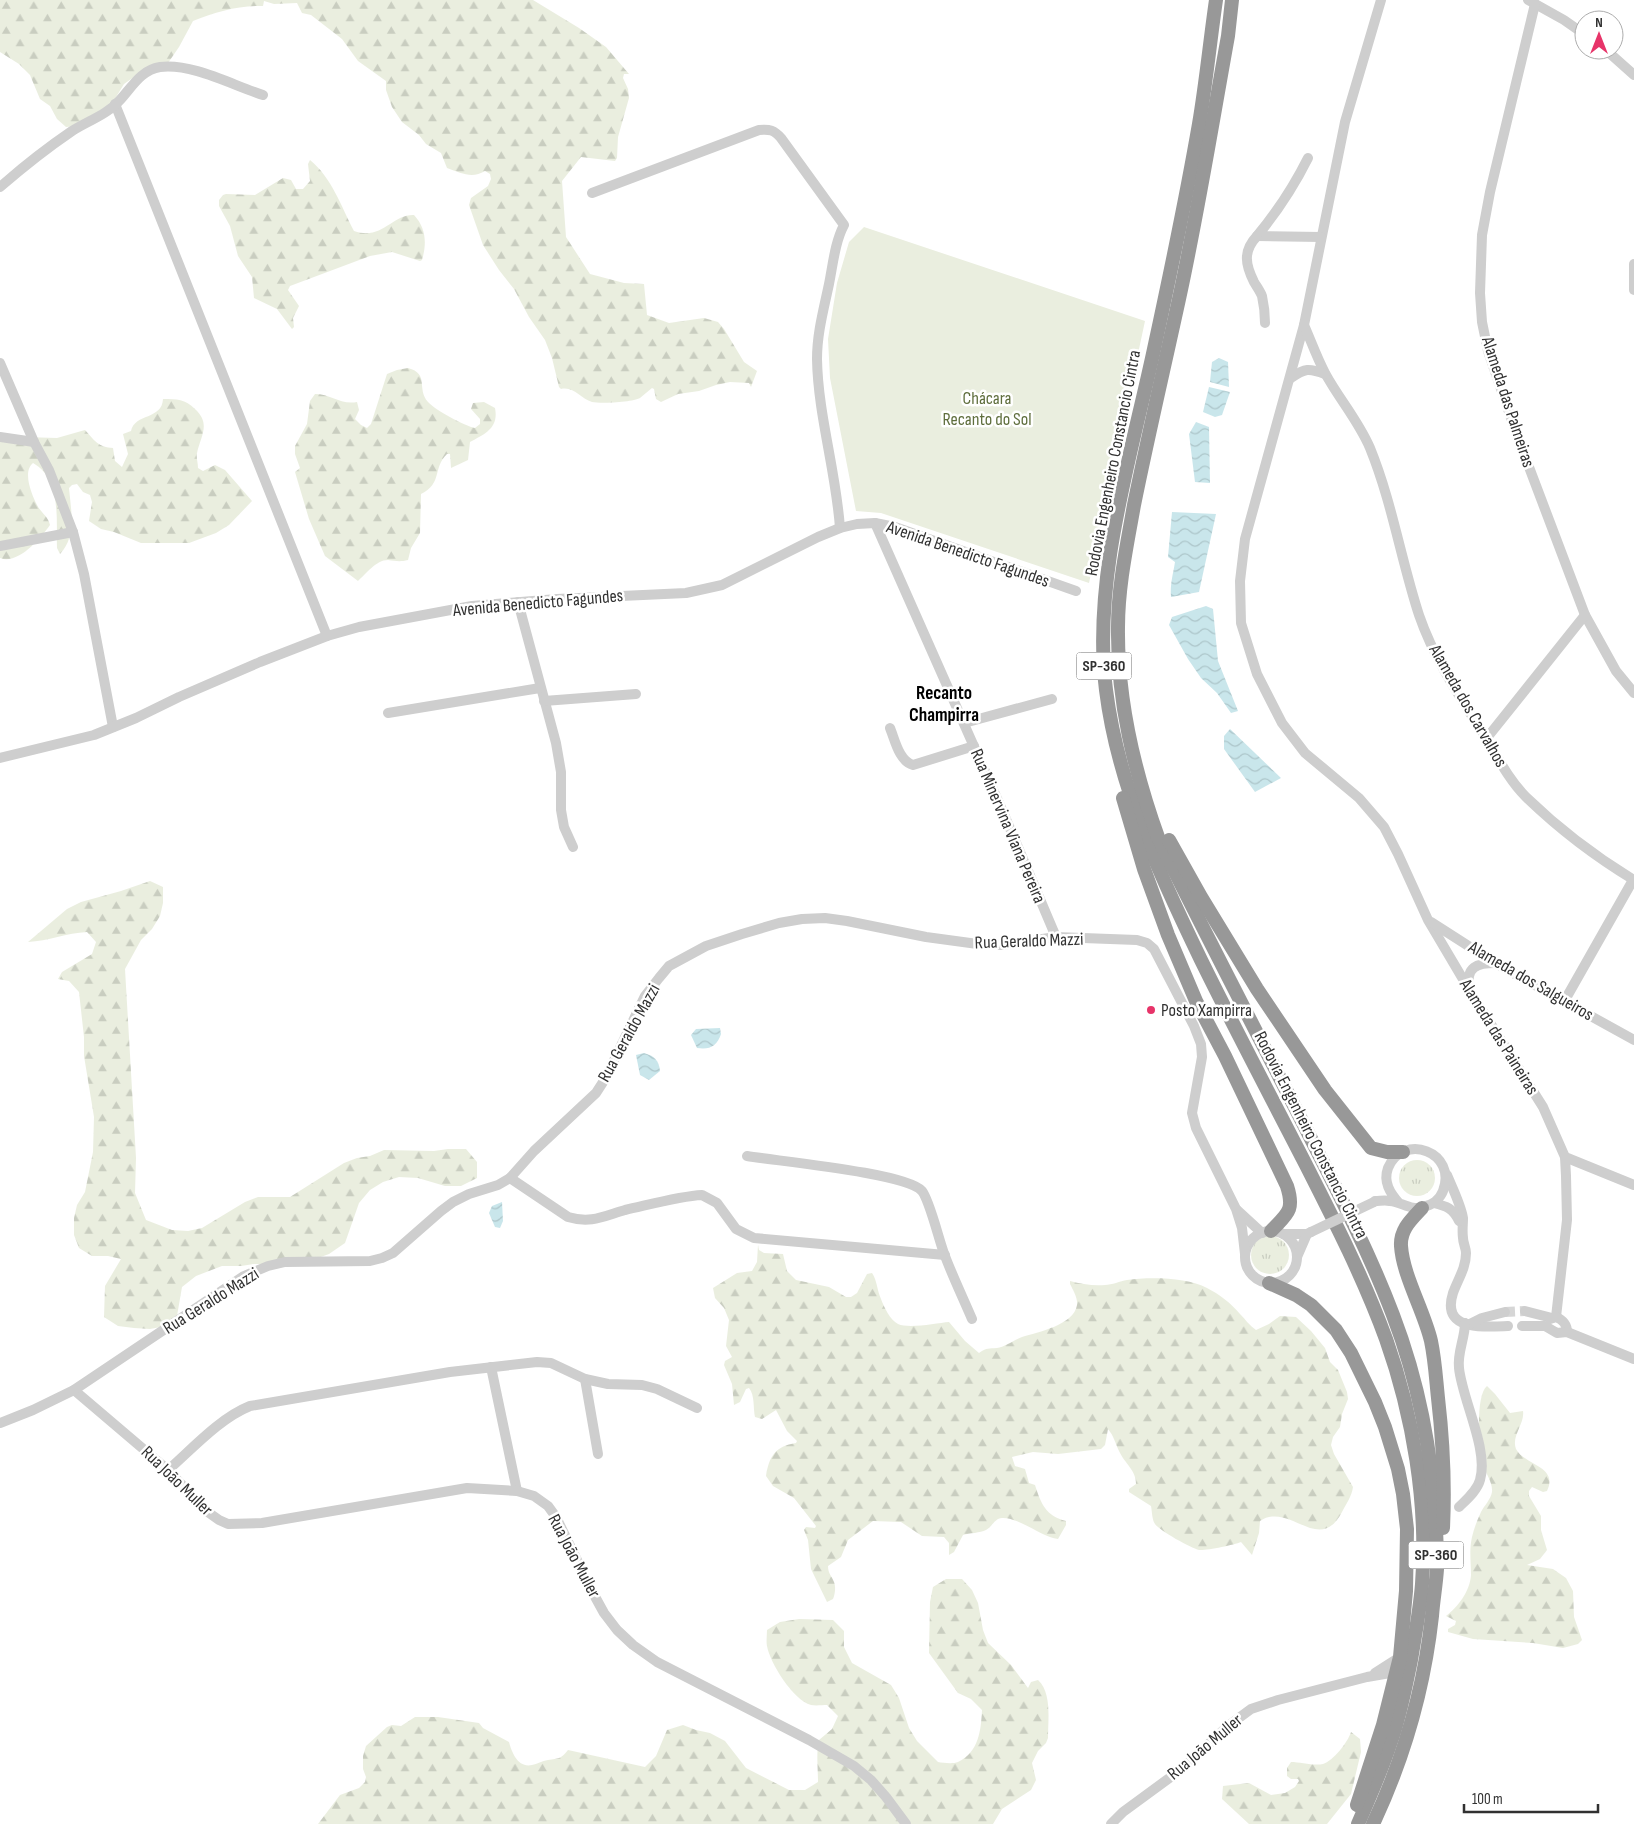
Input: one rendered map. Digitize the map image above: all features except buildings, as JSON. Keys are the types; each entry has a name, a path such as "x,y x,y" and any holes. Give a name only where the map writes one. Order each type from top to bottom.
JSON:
{"highway":[{"name":"Rodovia Engenheiro Constancio Cintra","path":"1216,0 1200,121 1155,347 1116,527 1107,584 1104,654 1106,688 1122,770 1146,843 1218,994 1352,1256 1387,1342 1411,1429 1422,1514 1422,1587 1417,1626 1400,1711 1390,1746 1358,1824"},
{"name":"Rodovia Engenheiro Constancio Cintra","path":"1232,0 1228,36 1179,300 1142,464 1126,550 1120,595 1118,643 1121,699 1134,762 1144,799 1159,840 1335,1186 1370,1259 1393,1315 1416,1392 1428,1450 1433,1493 1437,1571 1430,1634 1419,1698 1397,1766 1373,1824"},
{"path":"1134,762 1150,793 1176,853 1258,989 1325,1090 1371,1148 1388,1152 1403,1152"},
{"path":"1122,770 1122,795 1125,809 1149,886 1168,935 1196,1001 1225,1056 1292,1199 1290,1208 1272,1232"},
{"path":"1428,1205 1407,1224 1401,1245 1408,1273 1431,1342 1436,1371 1441,1419 1444,1494 1443,1529 1437,1571"},
{"path":"1269,1283 1296,1295 1311,1305 1336,1330 1352,1353 1375,1402 1392,1449 1403,1494 1407,1528 1406,1591 1400,1657 1377,1744 1350,1824"}],"street":[{"name":"Alameda das Paineiras","path":"1381,0 1345,122 1304,324 1291,378 1245,539 1240,581 1241,623 1257,674 1282,723 1305,752 1359,798 1384,827 1428,920 1543,1107 1565,1158 1567,1192 1567,1220 1551,1320"},
{"path":"1531,2 1574,27"},
{"name":"Alameda das Palmeiras","path":"1531,2 1482,235 1480,293 1482,322 1488,351 1518,438 1585,614 1616,671 1634,692"},
{"path":"1617,60 1634,75"},
{"path":"0,187 45,149 115,104 140,76 152,69 161,67 178,68 203,73 262,95"},
{"path":"115,104 327,636"},
{"path":"592,193 760,130 768,129 775,131 781,138 844,225 827,293 818,338 817,359 820,398 835,478 840,528"},
{"path":"1266,323 1261,294 1246,262 1246,252 1249,244 1271,219 1289,194 1308,158"},
{"path":"1257,236 1321,237"},
{"path":"1634,264 1634,290"},
{"name":"Alameda dos Carvalhos","path":"1304,324 1325,374 1357,421 1369,448 1382,482 1407,578 1431,646 1456,692 1510,778 1526,796 1576,839 1633,880"},
{"path":"0,363 34,442 49,470 73,532 84,574 113,727"},
{"path":"1291,378 1302,370 1312,369 1325,374"},
{"path":"0,437 34,442"},
{"name":"Avenida Benedicto Fagundes","path":"0,758 72,742 113,727 204,686 327,636 359,627 472,606 686,592 708,588 722,585 740,577 818,537 840,528 857,524 895,527 922,535 1076,591"},
{"name":"Rua Minervina Viana Pereira","path":"875,524 964,723 1056,937"},
{"path":"0,546 73,532"},
{"path":"518,602 559,760 564,827 573,847"},
{"path":"1486,739 1585,614"},
{"path":"388,713 540,688"},
{"path":"544,701 636,694"},
{"path":"964,723 1052,699"},
{"path":"890,728 907,764 913,765 974,746"},
{"path":"1565,1000 1633,880"},
{"name":"Rua Geraldo Mazzi","path":"0,1423 33,1410 74,1390 244,1276 268,1266 285,1262 370,1260 382,1258 393,1253 433,1217 453,1202 498,1185 510,1178 534,1151 596,1093 605,1079 645,996 670,966 706,946 742,934 802,919 825,918 926,937 985,945 1002,945 1056,937 1137,940 1147,943 1154,949 1194,1026 1201,1044 1202,1057 1192,1114 1196,1128 1236,1209"},
{"name":"Alameda dos Salgueiros","path":"1428,920 1495,963 1565,1000 1634,1040"},
{"path":"1470,991 1468,978 1473,969 1481,963 1495,963"},
{"path":"1374,1201 1386,1182 1388,1170 1393,1159 1403,1152 1413,1149 1424,1150 1441,1162 1463,1218 1462,1228 1466,1252 1464,1268 1453,1294 1451,1310 1454,1318 1459,1322 1484,1327 1508,1326"},
{"path":"747,1156 876,1175 910,1183 921,1190 945,1256 972,1319"},
{"path":"1565,1158 1634,1184"},
{"path":"1428,1205 1442,1194 1446,1183 1445,1172"},
{"path":"510,1178 568,1217 576,1219 595,1220 636,1208 702,1195 717,1203 736,1228 754,1238 945,1256"},
{"path":"1386,1182 1390,1194 1399,1203"},
{"path":"1245,1254 1248,1245 1254,1238 1272,1232 1309,1233 1374,1201 1388,1200 1410,1208 1428,1205 1448,1207 1453,1210 1462,1228"},
{"path":"1236,1209 1272,1232 1290,1239 1296,1248 1297,1257"},
{"path":"1236,1209 1242,1228 1246,1264 1251,1274 1259,1280 1269,1283 1280,1282 1289,1276 1295,1268 1297,1257 1309,1233"},
{"path":"1525,1311 1565,1324 1567,1332 1634,1359"},
{"path":"1467,1323 1505,1312"},
{"path":"1522,1326 1551,1320"},
{"path":"1459,1507 1477,1487 1481,1472 1481,1458 1476,1433 1459,1368 1458,1356 1467,1323"},
{"path":"168,1470 228,1418 239,1410 250,1406 491,1367 537,1362 551,1364 585,1379 608,1384 642,1385 657,1389 697,1408"},
{"path":"491,1367 517,1491"},
{"path":"585,1379 598,1454"},
{"name":"Rua João Muller","path":"74,1390 168,1470 205,1510 218,1520 228,1524 262,1523 467,1488 517,1491 534,1496 548,1506 556,1517 604,1612 633,1645 657,1662 848,1762 871,1780 906,1824"},
{"path":"1367,1677 1400,1657"},
{"path":"1367,1677 1390,1673 1396,1676"},
{"name":"Rua João Muller","path":"1111,1824 1183,1768 1228,1726 1251,1709 1367,1677"}],"green space":[{"path":"0,0 533,0 606,47 629,74 624,74 623,78 628,89 629,98 618,137 617,158 615,161 581,157 562,181 566,237 590,274 624,283 644,284 647,315 669,323 704,318 718,322 744,362 757,371 751,387 749,383 730,382 699,391 678,394 661,402 656,399 654,389 652,388 640,398 624,402 602,403 592,402 570,389 561,389 545,340 529,317 514,289 483,245 469,205 471,198 488,186 491,179 490,174 485,171 471,175 447,168 441,153 426,144 419,135 402,122 392,107 386,90 386,81 358,61 342,39 311,15 302,13 297,3 274,4 264,1 263,6 227,10 193,21 168,63 141,72 124,84 113,102 78,126 66,127 57,119 50,106 40,99 30,75 19,64 0,52"},
{"path":"310,160 318,167 330,184 354,231 372,233 399,218 414,215 423,230 425,248 422,260 420,261 392,252 370,256 290,286 288,290 299,306 293,318 294,327 292,329 277,309 254,298 252,277 238,256 230,226 219,206 219,200 226,194 255,195 283,178 291,180 296,189 303,189 310,181 308,164"},
{"name":"Chácara Recanto do Sol","path":"864,227 1145,321 1089,583 881,513 856,511 830,378 828,339 837,283 849,242"},
{"path":"408,368 419,374 423,392 428,402 443,413 475,428 480,424 480,419 471,409 473,403 484,402 495,408 495,421 486,433 470,442 468,460 451,468 450,454 447,454 442,460 432,485 421,494 420,533 411,548 408,560 379,562 358,581 325,556 309,519 295,472 300,468 295,454 295,446 307,424 310,401 315,394 321,394 340,401 357,402 359,410 355,419 367,428 371,424 387,374"},
{"path":"163,399 184,401 200,414 204,430 197,455 198,468 203,471 215,465 225,470 252,501 229,525 216,533 189,543 141,543 101,529 89,521 92,502 90,495 83,492 77,484 69,488 72,514 71,531 69,539 60,554 57,548 57,513 53,490 49,479 33,463 28,472 31,490 37,505 48,519 50,525 35,543 21,554 14,558 0,558 0,441 25,437 57,438 85,430 100,445 113,448 115,461 122,467 128,454 123,434 131,431 133,425 138,421 158,410 162,406"},
{"path":"150,881 163,887 163,903 160,916 152,929 141,940 125,969 136,1158 135,1193 146,1220 172,1230 188,1231 202,1228 245,1202 258,1197 290,1197 344,1163 384,1150 434,1151 466,1149 477,1162 477,1178 461,1186 445,1186 418,1178 399,1177 383,1182 370,1190 359,1203 345,1243 329,1254 302,1264 222,1266 196,1276 182,1287 177,1316 166,1326 150,1329 118,1326 104,1317 105,1286 121,1259 108,1256 92,1256 79,1248 74,1235 74,1218 77,1205 85,1192 93,1152 94,1117 84,1056 79,992 69,981 58,979 62,972 92,954 96,942 87,932 28,942 67,909 81,902"},
{"path":"1417,1160 1424,1161 1430,1165 1434,1171 1434,1185 1430,1191 1424,1195 1417,1196 1410,1195 1404,1191 1400,1185 1399,1178 1400,1171 1404,1165 1410,1161"},
{"path":"1270,1236 1284,1241 1289,1255 1284,1269 1270,1274 1256,1269 1251,1255 1256,1241"},
{"path":"758,1245 759,1250 764,1253 783,1254 787,1271 796,1280 829,1287 846,1297 851,1297 857,1293 867,1274 872,1273 884,1306 895,1322 909,1326 949,1322 965,1341 979,1353 1054,1327 1069,1318 1077,1305 1070,1281 1083,1284 1108,1285 1146,1278 1179,1280 1199,1284 1233,1306 1256,1330 1280,1316 1296,1317 1325,1348 1330,1362 1338,1370 1347,1392 1348,1399 1342,1414 1340,1427 1333,1437 1331,1445 1334,1454 1353,1487 1350,1497 1333,1524 1324,1529 1314,1529 1282,1517 1271,1517 1260,1521 1259,1533 1252,1555 1241,1542 1220,1548 1199,1550 1176,1539 1158,1527 1153,1520 1151,1506 1129,1492 1129,1489 1136,1484 1136,1479 1130,1467 1121,1456 1108,1429 1105,1445 1101,1449 1058,1454 1033,1452 1012,1457 1015,1466 1025,1469 1029,1483 1035,1485 1045,1508 1054,1516 1066,1521 1066,1525 1058,1539 1044,1535 1016,1521 1002,1518 997,1519 986,1530 963,1535 954,1552 949,1555 949,1543 944,1537 922,1536 901,1522 873,1521 848,1540 841,1557 828,1566 834,1582 835,1593 833,1599 827,1602 811,1569 808,1540 804,1530 806,1527 815,1528 816,1526 794,1498 773,1486 766,1476 769,1463 774,1454 783,1447 797,1441 787,1431 776,1410 762,1419 755,1417 753,1398 749,1388 746,1389 740,1402 734,1405 732,1384 724,1365 725,1361 732,1357 726,1346 729,1320 724,1308 715,1298 713,1288 737,1273 752,1271 757,1262"},
{"path":"1487,1386 1510,1413 1523,1411 1522,1421 1515,1439 1516,1449 1526,1459 1545,1471 1548,1476 1547,1491 1543,1492 1532,1487 1529,1491 1529,1496 1541,1516 1541,1530 1547,1550 1540,1559 1527,1565 1553,1569 1566,1578 1573,1591 1574,1617 1582,1640 1578,1644 1563,1648 1533,1643 1473,1639 1448,1632 1448,1629 1455,1625 1456,1621 1446,1616 1455,1608 1466,1593 1471,1575 1470,1551 1472,1537 1482,1510 1492,1492 1483,1464 1479,1435 1479,1411 1483,1392"},
{"path":"946,1579 962,1579 972,1590 978,1603 983,1630 988,1643 1011,1665 1028,1688 1031,1682 1038,1680 1047,1699 1049,1715 1048,1738 1032,1763 1036,1780 1031,1790 1002,1809 993,1824 318,1824 340,1795 359,1788 365,1782 363,1756 366,1746 387,1727 392,1725 401,1726 415,1717 438,1717 479,1723 483,1728 509,1742 516,1759 527,1765 559,1758 568,1750 645,1767 656,1756 667,1730 683,1725 710,1733 725,1741 746,1768 789,1790 805,1790 818,1782 817,1755 819,1740 832,1729 838,1716 827,1705 811,1705 797,1696 777,1671 769,1653 767,1630 780,1622 799,1619 833,1620 844,1631 844,1647 852,1663 891,1685 899,1698 909,1728 917,1741 938,1762 958,1762 965,1758 978,1740 982,1710 971,1699 958,1693 929,1653 930,1602 933,1587"},
{"path":"1351,1732 1360,1739 1361,1752 1351,1794 1327,1824 1249,1824 1222,1799 1223,1786 1249,1783 1271,1795 1285,1793 1295,1787 1299,1781 1287,1776 1287,1768 1291,1762 1315,1765 1327,1762 1340,1751"}],"water":[{"path":"1219,358 1228,362 1229,387 1210,382 1212,362"},
{"path":"1209,387 1230,392 1222,415 1215,417 1203,412"},
{"path":"1196,422 1209,427 1210,483 1195,482 1189,434"},
{"path":"1172,512 1216,514 1199,592 1171,597 1171,583 1175,562 1168,557"},
{"path":"1206,606 1213,609 1218,661 1238,711 1231,713 1217,693 1201,678 1169,625 1172,617"},
{"path":"1230,729 1281,778 1255,792 1224,749 1224,736"},
{"path":"720,1028 721,1034 715,1044 709,1048 697,1048 691,1035 696,1029"},
{"path":"644,1053 655,1059 660,1071 649,1080 640,1075 636,1055"},
{"path":"502,1202 503,1221 500,1228 495,1227 489,1213 492,1206"}],"tunnel":[{"path":"1505,1312 1525,1311"}],"place":[{"name":"Posto Xampirra","path":"1151,1010"}],"district":[{"name":"Recanto Champirra","path":"944,704"}]}
